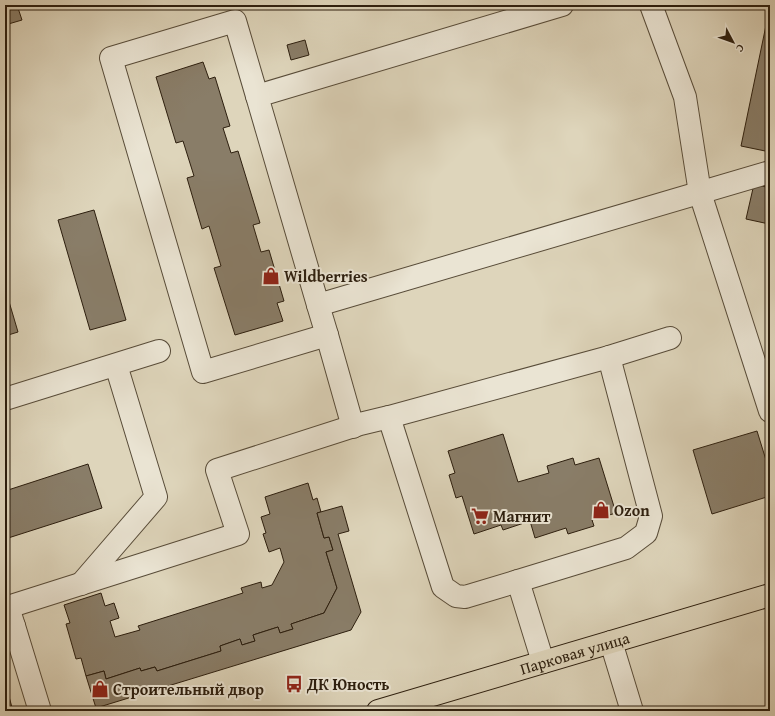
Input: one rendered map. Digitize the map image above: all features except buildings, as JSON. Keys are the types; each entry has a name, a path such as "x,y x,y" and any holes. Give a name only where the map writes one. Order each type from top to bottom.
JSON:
{"main road":[{"name":"Парковая улица","path":"378,711 770,594"}],"lane":[{"path":"257,96 562,5"},
{"path":"651,5 685,97 700,193 770,411"},
{"path":"327,335 203,372 111,58 235,21 327,335 353,426"},
{"path":"318,305 770,172"},
{"path":"40,711 10,627 8,607 238,534 217,470 353,426 609,357 670,338"},
{"path":"5,399 159,351"},
{"path":"389,417 443,587 456,596 466,597 626,548 646,532 651,516 609,357"},
{"path":"81,584 156,498 116,365"},
{"path":"518,581 543,662"},
{"path":"612,642 632,711"}],"place":[{"name":"Wildberries","path":"271,276"},
{"name":"Ozon","path":"601,510"},
{"name":"Магнит","path":"480,516"},
{"name":"ДК Юность","path":"294,684"},
{"name":"Строительный двор","path":"100,689"}]}
